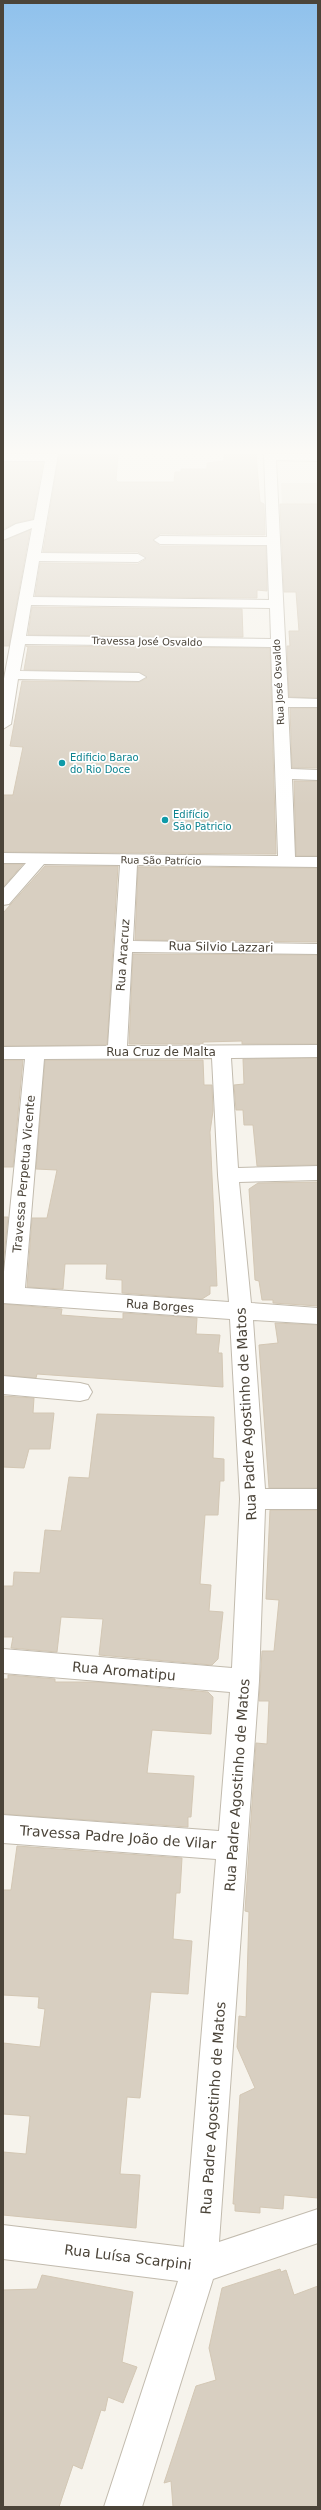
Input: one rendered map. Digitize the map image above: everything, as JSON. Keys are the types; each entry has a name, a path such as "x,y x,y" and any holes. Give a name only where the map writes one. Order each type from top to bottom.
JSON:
{"street":[{"path":"3,724 12,675 13,646 31,571"},
{"name":"Rua José Osvaldo","path":"275,571 274,604 287,862"},
{"path":"25,601 274,604"},
{"name":"Travessa José Osvaldo","path":"13,646 276,643"},
{"path":"12,675 139,677"},
{"path":"279,702 318,703"},
{"path":"282,774 318,775"},
{"name":"Rua São Patrício","path":"3,858 318,862"},
{"path":"3,900 40,858"},
{"name":"Rua Aracruz","path":"116,1052 129,859"},
{"name":"Rua Silvio Lazzari","path":"123,946 318,949"},
{"name":"Rua Cruz de Malta","path":"3,1053 318,1050"},
{"name":"Travessa Perpetua Vicente","path":"8,1295 35,1052"},
{"name":"Rua Padre Agostinho de Matos","path":"124,2507 200,2266 245,1681 253,1499 241,1312 228,1175 221,1052"},
{"path":"228,1175 318,1173"},
{"name":"Rua Borges","path":"8,1295 241,1312 318,1316"},
{"path":"3,1385 80,1392"},
{"path":"253,1499 318,1499"},
{"name":"Rua Aromatipu","path":"3,1662 245,1681"},
{"name":"Travessa Padre João de Vilar","path":"3,1829 233,1846"},
{"name":"Rua Luísa Scarpini","path":"3,2242 200,2266 318,2226"}],"building":[{"path":"3,571 23,571 9,646 3,646"},
{"path":"39,571 267,571 267,591 257,590 257,598 35,596"},
{"path":"283,571 318,571 318,698 289,697 287,646 290,646 289,631 299,631 296,592 284,592"},
{"path":"32,607 242,609 243,637 28,635"},
{"path":"26,646 270,648 276,854 3,852 3,795 13,795 23,747 10,746 22,681 139,682 147,678 139,672 24,670 28,647"},
{"path":"290,708 318,708 318,768 292,768"},
{"path":"294,781 318,781 318,856 296,856"},
{"path":"3,864 23,864 3,887"},
{"path":"45,866 118,866 107,1045 3,1046 3,913"},
{"path":"138,867 318,868 318,942 135,940"},
{"path":"133,954 318,955 318,1044 242,1044 242,1041 203,1042 203,1044 129,1044"},
{"path":"318,1058 318,1165 257,1166 253,1125 244,1125 243,1110 236,1110 234,1085 244,1084 243,1059"},
{"path":"3,1060 23,1060 13,1167 3,1167"},
{"path":"45,1060 203,1060 204,1085 212,1085 213,1111 210,1132 217,1286 210,1286 210,1294 202,1299 122,1293 122,1280 106,1279 107,1264 65,1264 63,1289 27,1287 32,1218 47,1218 57,1170 36,1169"},
{"path":"318,1182 318,1306 273,1303 273,1300 262,1300 259,1281 255,1280 249,1189 258,1183"},
{"path":"3,1217 8,1217 3,1267"},
{"path":"3,1304 62,1309 61,1315 100,1318 123,1319 123,1313 197,1318 196,1334 220,1335 218,1353 222,1353 223,1387 37,1374 36,1378 3,1375"},
{"path":"275,1323 318,1325 318,1488 269,1488 259,1345 278,1343"},
{"path":"3,1396 34,1398 33,1413 54,1413 50,1449 29,1449 24,1468 3,1467"},
{"path":"97,1414 214,1417 213,1458 224,1459 224,1481 220,1481 218,1515 205,1515 200,1584 211,1585 209,1611 223,1612 218,1659 212,1665 99,1655 103,1619 61,1617 57,1652 11,1648 13,1637 3,1637 3,1586 13,1586 14,1572 40,1573 45,1530 61,1531 69,1477 89,1478"},
{"path":"270,1510 318,1510 318,2198 284,2195 283,2209 260,2207 260,2213 235,2211 235,2204 233,2204 240,2095 255,2088 237,2047 239,2016 246,2017 249,1912 245,1911 256,1743 267,1744 269,1701 259,1701 262,1651 274,1651 279,1600 266,1599"},
{"path":"8,1675 55,1679 55,1682 97,1682 208,1692 213,1697 211,1734 152,1730 147,1773 194,1776 191,1817 188,1817 188,1827 3,1814 3,1679 8,1679"},
{"path":"17,1846 182,1858 180,1893 176,1893 173,1939 192,1941 188,1994 151,1992 140,2098 127,2097 120,2174 140,2175 136,2228 3,2215 3,2152 26,2154 30,2116 3,2114 3,2043 40,2047 45,2009 38,2008 39,1997 3,1995 3,1890 11,1890"},
{"path":"280,2269 281,2272 286,2270 294,2295 318,2286 318,2507 173,2507 171,2481 164,2483 196,2386 216,2380 209,2348 222,2288"},
{"path":"42,2275 133,2292 122,2362 137,2367 123,2403 108,2397 105,2411 101,2410 82,2469 73,2465 59,2507 3,2507 3,2290 37,2289"}],"place":[{"name":"Edificio Barao do Rio Doce","path":"62,763"},
{"name":"Edifício São Patricio","path":"165,820"}]}
